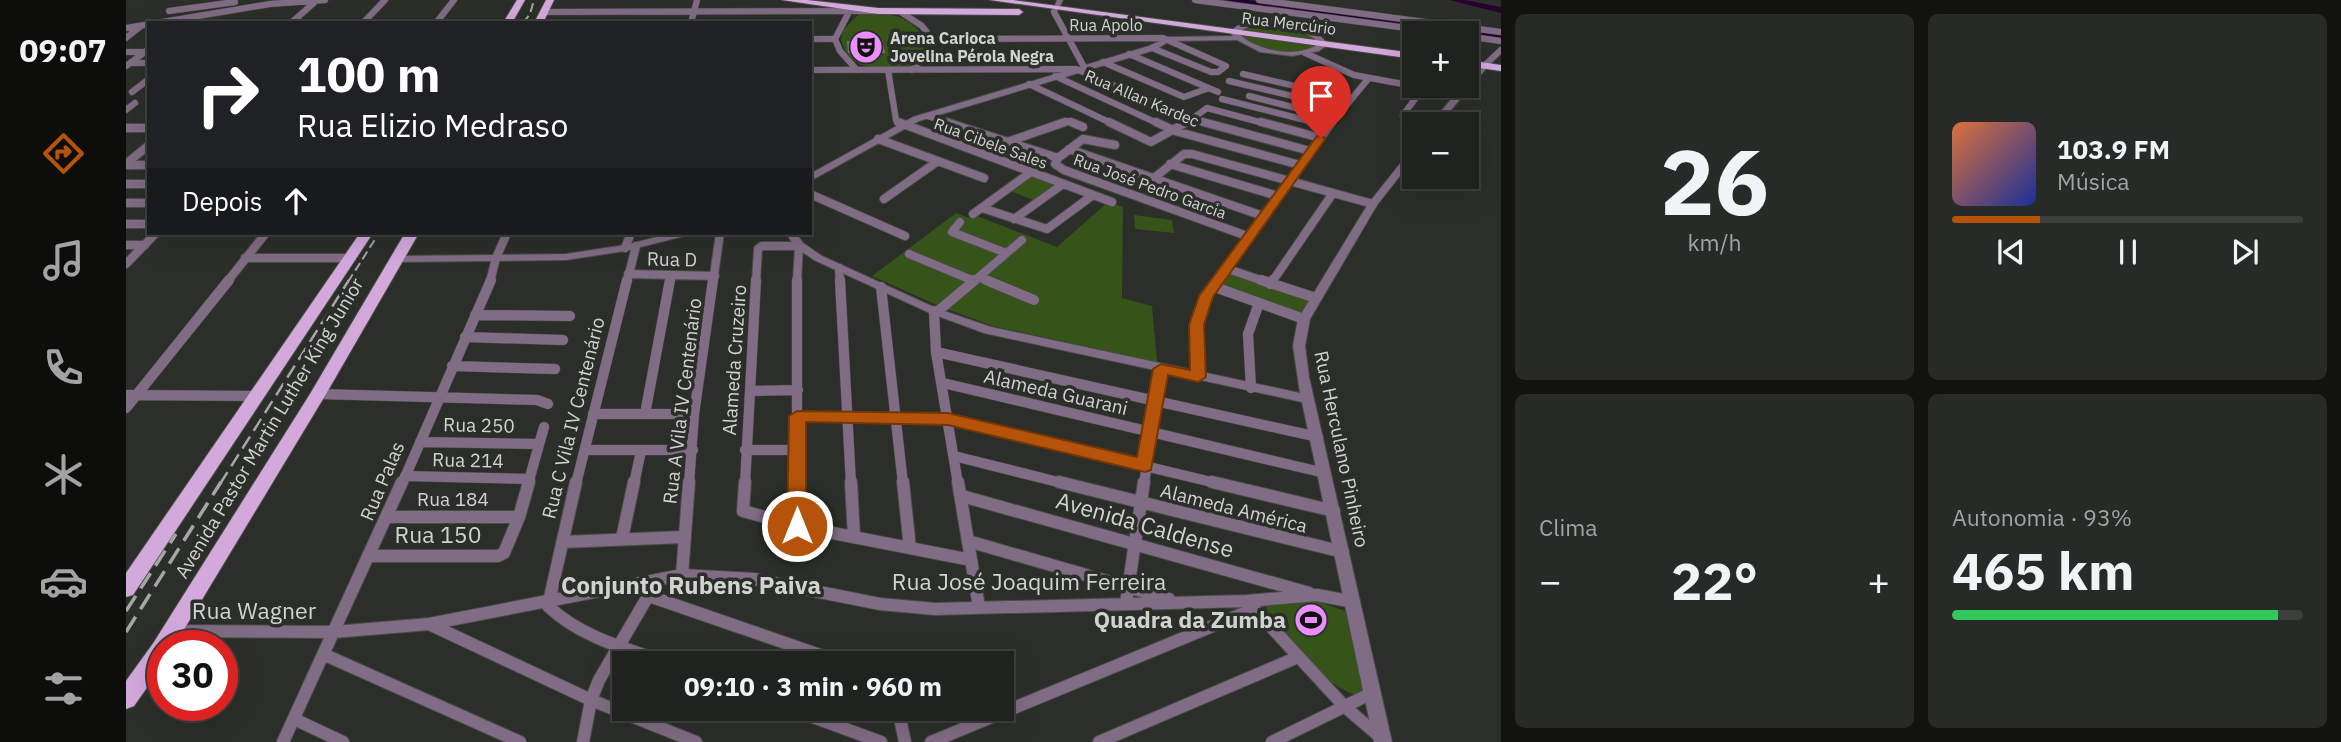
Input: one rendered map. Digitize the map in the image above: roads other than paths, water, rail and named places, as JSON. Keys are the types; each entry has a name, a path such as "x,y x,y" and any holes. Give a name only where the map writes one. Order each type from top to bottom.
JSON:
{"main road":[{"path":"508,21 521,0"},
{"path":"539,21 550,0"},
{"path":"786,0 834,3 847,10 901,12 1035,9"},
{"path":"994,0 1035,9"},
{"name":"Rua Mercúrio","path":"1035,9 1056,7 1235,35 1402,54"},
{"path":"1479,64 1501,68"},
{"name":"Avenida Pastor Martin Luther King Junior","path":"126,589 365,235"},
{"name":"Avenida Pastor Martin Luther King Junior","path":"174,630 318,394 411,235"},
{"name":"Avenida Pastor Martin Luther King Junior","path":"126,699 147,669"}],"street":[{"path":"169,19 169,10 202,0"},
{"path":"293,21 316,0"},
{"path":"156,21 325,0"},
{"path":"365,21 385,0"},
{"path":"438,21 454,0"},
{"path":"595,12 600,0"},
{"path":"643,12 648,0"},
{"path":"692,21 697,0"},
{"path":"1195,0 1402,27"},
{"path":"1259,0 1501,32"},
{"path":"189,3 235,2"},
{"path":"814,12 834,3"},
{"path":"1056,7 1080,68"},
{"path":"545,12 847,10 835,39 840,51 857,70"},
{"path":"1280,23 1283,11"},
{"path":"901,12 922,26 932,39 929,52 912,70"},
{"path":"126,38 144,23"},
{"path":"126,28 147,23"},
{"path":"1248,23 1280,23 1315,33 1324,44 1319,50 1305,53 1264,50 1235,35 1236,28 1248,23"},
{"name":"Rua Apolo","path":"932,39 1168,39 1235,35"},
{"path":"1479,38 1501,41"},
{"path":"812,39 835,39"},
{"path":"812,177 901,125 1152,48 1168,39 1226,65 1214,73 1152,48"},
{"path":"1479,72 1501,50"},
{"path":"126,52 146,53"},
{"path":"128,65 146,53"},
{"path":"1305,53 1342,71 1368,79 1402,84"},
{"path":"1129,54 1220,95 1329,126"},
{"path":"1103,62 1184,97 1209,88"},
{"path":"128,65 147,63"},
{"path":"812,70 1080,68 1191,119 1310,151"},
{"path":"888,70 896,120 901,125"},
{"path":"1243,74 1351,99"},
{"name":"Rua Allan Kardec","path":"1055,76 1175,131 1300,165"},
{"path":"1198,377 1196,325 1199,312 1212,286 1310,151 1368,79"},
{"path":"132,92 147,81"},
{"path":"1229,81 1343,108"},
{"path":"1029,84 1151,142 1175,131 1207,108 1321,138"},
{"path":"1249,96 1336,118"},
{"path":"1445,112 1456,98"},
{"path":"126,110 135,103"},
{"path":"927,116 1058,158"},
{"path":"1010,141 1068,121 1083,127"},
{"name":"Rua Cibele Sales","path":"901,125 1093,195 1112,200 1122,191"},
{"path":"126,128 145,127"},
{"path":"126,139 145,127"},
{"path":"878,139 984,178"},
{"name":"Rua José Pedro Garcia","path":"1115,145 1083,139 1058,158 1055,164 1060,169 1247,236"},
{"path":"126,165 147,147"},
{"path":"1069,149 1263,216"},
{"path":"1154,178 1184,154 1192,153 1373,204"},
{"path":"884,199 938,161"},
{"path":"1170,164 1278,196"},
{"path":"126,165 147,165"},
{"name":"Rua Herculano Pinheiro","path":"1382,740 1374,692 1308,399 1299,346 1304,319 1373,204 1402,167"},
{"path":"973,214 1031,173"},
{"path":"126,184 147,184"},
{"path":"1014,219 1063,184"},
{"path":"1270,284 1333,193"},
{"path":"812,195 905,236"},
{"path":"982,208 1047,229 1093,195"},
{"path":"126,203 147,203"},
{"path":"960,222 952,232 1006,253"},
{"path":"126,224 147,224"},
{"path":"126,264 154,235"},
{"path":"126,408 131,396 264,235"},
{"name":"Rua Palas","path":"283,742 370,556 490,282 496,258 506,235"},
{"name":"Rua C Vila IV Centenário","path":"548,600 628,274 631,235"},
{"path":"396,259 566,257 631,247 676,235"},
{"name":"Rua A Vila IV Centenário","path":"682,575 694,414 720,235"},
{"path":"792,235 798,245 839,268 936,311 1013,337 1308,399"},
{"path":"936,311 1021,240"},
{"path":"126,245 145,245"},
{"path":"798,245 797,526 971,560"},
{"name":"Alameda Cruzeiro","path":"797,526 744,512 745,450 758,249 764,246 798,245"},
{"path":"909,254 1034,300"},
{"path":"245,258 348,258"},
{"path":"839,268 854,537"},
{"path":"1225,268 1316,299"},
{"name":"Rua D","path":"628,274 715,276"},
{"path":"645,414 671,275"},
{"path":"1212,286 1304,319"},
{"path":"881,287 910,548"},
{"path":"1251,388 1247,339 1252,315 1259,303"},
{"path":"936,311 936,352 979,607"},
{"path":"475,315 570,316"},
{"path":"465,337 563,340"},
{"path":"936,352 1318,437"},
{"path":"453,366 555,369"},
{"path":"1126,603 1133,542 1161,369"},
{"name":"Alameda Guarani","path":"943,383 1325,473"},
{"path":"750,391 797,390"},
{"path":"318,394 537,400 548,404"},
{"path":"131,396 257,396"},
{"path":"593,414 694,414"},
{"path":"797,416 948,419 1334,511"},
{"name":"Rua 250","path":"505,553 519,517 544,427"},
{"name":"Rua 250","path":"419,442 538,444"},
{"path":"585,450 693,450"},
{"path":"745,450 798,450"},
{"path":"622,538 640,451"},
{"name":"Alameda América","path":"954,456 1343,552"},
{"name":"Rua 214","path":"405,476 530,479"},
{"name":"Avenida Caldense","path":"962,496 1317,595"},
{"name":"Rua 184","path":"387,517 519,517"},
{"path":"562,542 683,537"},
{"path":"968,541 1180,602"},
{"name":"Rua 150","path":"370,556 498,556 505,553"},
{"name":"Rua José Joaquim Ferreira","path":"334,632 429,624 682,575 754,579 891,606 935,609 1180,602 1250,605 1317,595 1354,602"},
{"path":"583,742 591,700 618,645 656,580"},
{"path":"649,596 808,651"},
{"path":"548,600 552,612 634,651"},
{"path":"931,742 1250,605 1382,740"},
{"path":"429,624 591,700 696,742"},
{"name":"Rua Wagner","path":"238,637 334,632"},
{"path":"325,655 520,742"},
{"path":"1099,742 1298,657"},
{"path":"1272,742 1374,692"},
{"path":"294,719 343,742"},
{"path":"824,721 881,742"},
{"path":"901,721 905,742"}],"waterway":[{"path":"1228,0 1501,37"},
{"path":"1453,0 1501,10"}],"railway":[{"path":"525,21 534,0"},
{"path":"348,282 378,235"},
{"path":"220,484 349,280"},
{"path":"126,632 221,482"},
{"path":"126,611 176,534"}],"place":[{"name":"Arena Carioca Jovelina Pérola Negra","path":"866,47"},
{"name":"Quadra da Zumba","path":"1311,620"}],"district":[{"name":"Conjunto Rubens Paiva","path":"691,586"}]}
